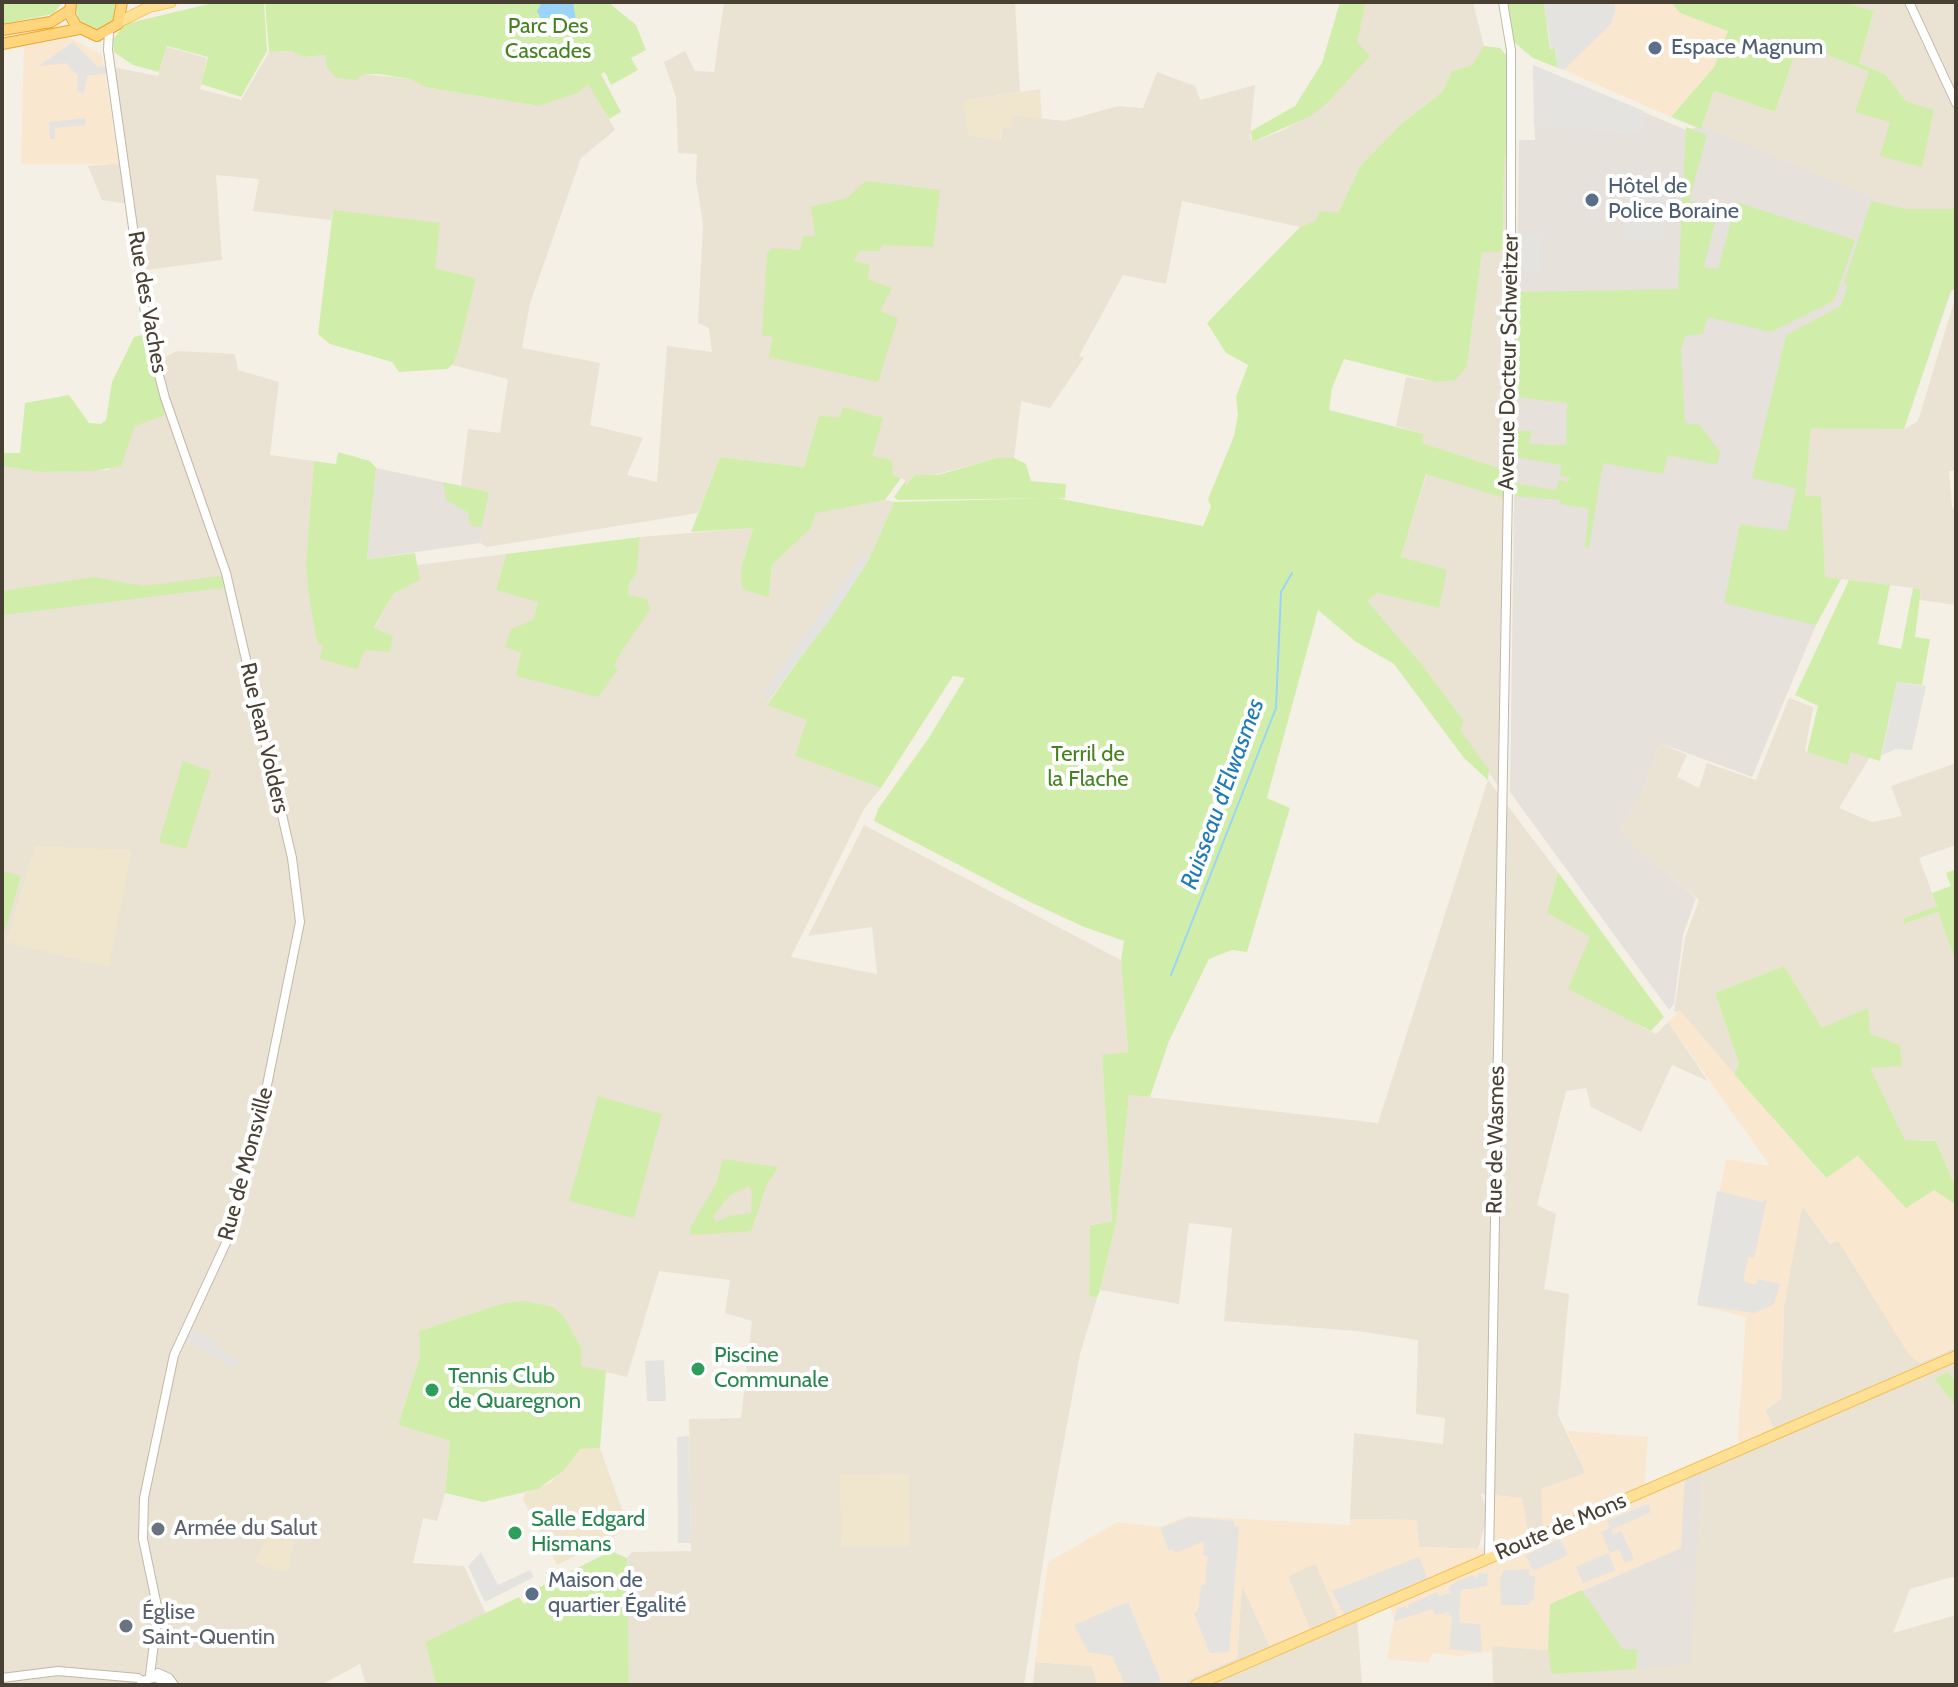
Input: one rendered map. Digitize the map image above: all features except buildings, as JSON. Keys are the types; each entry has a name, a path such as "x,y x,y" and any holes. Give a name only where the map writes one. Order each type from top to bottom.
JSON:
{"highway":[{"path":"2,44 79,29 92,35 109,32 119,22 124,2"},
{"path":"2,30 51,22 70,6 79,29"}],"main road":[{"path":"124,2 149,7"},
{"path":"119,22 149,7 171,2"},
{"name":"Route de Mons","path":"1196,1685 1956,1356"}],"street":[{"name":"Avenue Docteur Schweitzer","path":"1502,723 1512,134 1511,50 1503,2"},
{"path":"1909,2 1956,103"},
{"name":"Rue des Vaches","path":"109,32 108,50 149,338 165,398 208,514 230,592"},
{"path":"92,35 108,50"},
{"name":"Rue Jean Volders","path":"230,592 296,883"},
{"name":"Rue de Wasmes","path":"1489,1558 1502,723"},
{"name":"Rue de Monsville","path":"154,1674 152,1658 158,1611 143,1539 144,1498 174,1355 231,1232 245,1177 300,922 296,883"},
{"path":"2,1678 58,1671 138,1678 148,1682 154,1674 173,1685"}],"shaded area":[{"path":"724,2 1015,2 1020,92 963,101 1001,140 1002,127 1013,115 1064,121 1118,106 1143,108 1157,72 1195,86 1200,100 1255,85 1252,142 1279,132 1307,118 1362,48 1356,42 1366,2 1473,2 1484,46 1472,65 1452,71 1442,92 1401,124 1360,166 1338,213 1300,227 1182,201 1166,284 1123,275 1079,356 1084,358 1050,408 1021,401 1014,458 996,458 927,477 915,475 905,486 905,480 893,475 871,457 839,419 819,415 804,467 720,457 698,513 487,547 480,543 490,492 461,486 468,429 500,433 508,379 452,365 476,278 435,268 333,211 331,220 253,211 259,179 216,175 222,260 138,271 129,204 102,200 88,166 124,163 112,67 158,76 167,47 207,58 200,89 241,100 269,52 291,51 305,57 326,55 364,74 410,79 425,87 539,106 578,93 588,83 615,130 581,158 530,303 522,348 600,363 590,425 643,438 627,475 657,482 667,346 712,352 709,328 698,323 703,224 696,180 697,154 678,153 676,97 664,62 685,51 695,71 714,72"},
{"path":"1544,2 1614,2 1616,11 1610,25 1564,70 1558,68 1555,48 1551,50"},
{"path":"1614,2 1671,2 1680,13 1729,30 1714,67 1671,117 1564,70 1610,25 1616,11"},
{"path":"1844,2 1956,2 1956,210 1901,211 1879,205 1702,126 1714,91 1775,112 1799,43 1869,72 1907,102 1886,75 1859,63 1874,11"},
{"path":"70,38 102,55 119,164 21,164 24,47"},
{"path":"73,42 98,67 106,66 107,73 87,76 84,93 77,92 78,76 66,63 39,66"},
{"path":"1533,65 1686,130 1702,126 1868,196 1951,292 1904,429 1811,428 1805,495 1821,497 1825,577 1841,579 1816,625 1752,777 1660,743 1644,789 1618,831 1696,898 1683,935 1674,1004 1669,1010 1510,792 1519,140 1535,140"},
{"path":"1533,65 1644,111 1643,133 1534,126"},
{"path":"1040,89 1042,120 1014,115 1011,128 1002,128 1000,140 968,136 963,101"},
{"path":"85,118 86,125 55,128 55,139 50,139 49,122"},
{"path":"1512,153 1508,471 1422,443 1424,434 1396,426 1406,377 1435,382 1467,366 1482,251 1503,247 1504,167 1506,154"},
{"path":"1626,177 1664,180 1663,238 1625,241"},
{"path":"1521,234 1542,234 1541,271 1521,270"},
{"path":"1956,295 1956,471 1949,471 1952,507 1956,512 1956,605 1920,600 1921,589 1825,577 1821,498 1805,496 1811,427 1904,429 1918,421"},
{"path":"177,351 235,354 238,370 279,382 270,455 314,461 306,561 317,642 374,629 393,594 420,580 417,565 506,554 496,590 538,601 533,620 506,647 521,653 618,669 613,666 623,649 629,584 637,572 640,537 753,528 741,568 769,596 772,565 810,529 816,512 885,500 894,502 868,561 767,704 808,720 795,756 881,788 864,809 791,957 877,974 872,927 808,936 864,825 1121,960 1128,1052 1102,1056 1112,1223 1091,1224 1089,1296 1097,1298 1080,1354 1051,1511 1024,1685 629,1685 627,1558 632,1552 691,1551 689,1419 741,1418 752,1321 725,1313 730,1280 659,1271 627,1377 580,1366 582,1349 565,1318 500,1304 419,1331 420,1356 398,1425 450,1441 445,1493 437,1521 423,1518 413,1563 464,1566 486,1614 425,1642 436,1685 366,1685 360,1664 321,1685 2,1685 2,466 40,472 109,470 155,362"},
{"path":"376,468 490,492 480,543 367,559"},
{"path":"1427,473 1507,499 1501,790 1459,730 1464,721 1420,662 1366,601 1377,593 1439,608 1401,557"},
{"path":"865,552 868,561 832,617 769,698 762,694"},
{"path":"1897,682 1926,686 1912,750 1896,749 1882,755"},
{"path":"1789,698 1813,707 1805,751 1846,765 1851,751 1870,757 1839,808 1872,822 1902,816 1891,786 1956,763 1956,845 1919,858 1937,906 1905,924 1938,912 1956,963 1956,1188 1936,1141 1905,1140 1869,1067 1822,1029 1784,966 1715,993 1739,1064 1734,1074 1680,1011 1674,1012 1685,938 1699,900 1617,831 1644,789 1660,743 1687,755 1677,777 1699,788 1707,763 1756,780"},
{"path":"1488,780 1558,872 1547,913 1590,937 1638,1025 1656,1034 1668,1022 1708,1081 1672,1065 1641,1132 1591,1107 1586,1088 1566,1091 1537,1205 1556,1214 1544,1289 1569,1294 1558,1415 1586,1473 1542,1489 1543,1526 1527,1531 1522,1498 1481,1494 1486,1507 1478,1549 1419,1547 1416,1520 1350,1519 1354,1433 1443,1444 1445,1418 1416,1414 1418,1340 1357,1331 1224,1321 1232,1228 1189,1223 1179,1304 1100,1290 1116,1223 1129,1095 1378,1123"},
{"path":"35,846 132,850 109,967 6,942"},
{"path":"1680,1011 1825,1178 1859,1156 1934,1190 1956,1205 1956,1347 1920,1363 1909,1355 1838,1241 1831,1244 1802,1206 1784,1306 1781,1399 1766,1410 1776,1434 1743,1448 1738,1438 1746,1317 1697,1305 1726,1159 1770,1166 1668,1022"},
{"path":"1717,1191 1762,1202 1767,1199 1754,1258 1748,1257 1743,1281 1756,1285 1758,1279 1780,1284 1774,1304 1754,1313 1697,1305"},
{"path":"1802,1205 1830,1244 1838,1240 1920,1363 1956,1347 1956,1576 1910,1589 1893,1633 1956,1615 1956,1685 1493,1685 1492,1646 1548,1650 1553,1674 1689,1664 1703,1465 1775,1434 1765,1410 1781,1399 1784,1306"},
{"path":"185,1326 217,1342 215,1347 240,1362 234,1369 180,1337"},
{"path":"664,1360 666,1401 647,1401 645,1361"},
{"path":"1567,1431 1648,1437 1644,1490 1685,1473 1683,1535 1681,1548 1551,1604 1548,1650 1493,1646 1492,1651 1459,1656 1432,1653 1429,1663 1387,1659 1394,1620 1389,1602 1340,1622 1316,1564 1288,1576 1311,1630 1269,1646 1242,1586 1237,1658 1187,1680 1187,1685 1099,1685 1092,1666 1035,1662 1048,1562 1118,1522 1159,1527 1188,1516 1350,1525 1350,1519 1416,1520 1419,1547 1478,1549 1494,1542 1494,1495 1522,1498 1528,1531 1543,1526 1541,1489 1586,1473"},
{"path":"689,1436 691,1543 678,1543 677,1437"},
{"path":"600,1448 626,1521 624,1527 617,1535 557,1565 523,1499 525,1493 550,1483 580,1449"},
{"path":"1703,1465 1690,1664 1636,1669 1638,1651 1623,1649 1582,1591 1681,1548 1685,1473"},
{"path":"909,1474 910,1546 841,1547 840,1475"},
{"path":"1648,1504 1651,1512 1611,1530 1613,1535 1621,1531 1634,1559 1625,1563 1619,1549 1610,1553 1601,1532 1610,1528 1607,1521"},
{"path":"1190,1517 1234,1521 1234,1526 1239,1527 1229,1652 1210,1653 1194,1613 1198,1611 1201,1585 1205,1585 1208,1556 1203,1555 1204,1541 1175,1553 1173,1549 1169,1551 1160,1528"},
{"path":"268,1535 295,1541 287,1572 259,1565 255,1560"},
{"path":"1560,1539 1568,1555 1533,1571 1526,1555"},
{"path":"481,1552 498,1585 530,1570 534,1577 485,1602 468,1566"},
{"path":"1608,1553 1615,1570 1583,1583 1576,1567"},
{"path":"1419,1557 1428,1579 1344,1615 1332,1591"},
{"path":"1316,1563 1340,1622 1357,1615 1362,1685 1187,1685 1187,1680 1237,1658 1242,1584 1288,1576"},
{"path":"1529,1569 1529,1575 1535,1576 1534,1599 1527,1605 1501,1605 1500,1579 1504,1570"},
{"path":"1479,1573 1488,1574 1487,1586 1461,1590 1459,1614 1460,1623 1480,1624 1482,1652 1449,1649 1452,1619 1448,1612 1436,1615 1433,1609 1394,1621 1397,1609 1405,1606 1409,1610 1408,1605 1437,1592 1439,1596 1452,1593 1448,1590 1453,1583 1472,1575 1476,1578"},
{"path":"1128,1602 1161,1681 1152,1685 1125,1685 1112,1656 1088,1652 1074,1625"},
{"path":"1035,1662 1092,1666 1098,1685 1033,1685"}],"green space":[{"path":"2,2 63,2 53,14 2,24"},
{"path":"75,2 117,2 116,18 112,25 95,31 79,23"},
{"path":"217,2 264,2 267,51 241,97 201,84 208,57 167,46 159,72 133,65 114,52 113,39 125,24"},
{"name":"Parc Des Cascades","path":"265,2 608,2 636,25 646,50 631,58 638,70 611,85 605,72 601,74 621,112 609,119 588,84 578,93 539,106 425,87 410,79 378,74 364,74 356,80 337,78 327,68 326,55 305,57 291,51 269,52"},
{"path":"1340,2 1366,2 1357,42 1370,56 1325,105 1307,118 1252,142 1251,131 1295,106 1322,63"},
{"path":"1503,2 1544,2 1550,49 1555,48 1558,68 1533,58 1509,38"},
{"path":"1671,2 1844,2 1874,11 1859,63 1886,75 1907,102 1934,110 1922,167 1880,156 1890,122 1855,112 1869,72 1799,43 1775,112 1714,91 1701,129 1671,117 1714,67 1728,31 1680,13"},
{"name":"Terril de la Flache","path":"1484,46 1500,48 1507,56 1512,153 1506,154 1504,167 1503,248 1498,252 1482,252 1467,366 1455,380 1435,382 1344,359 1332,388 1329,410 1424,434 1422,443 1508,471 1507,499 1426,474 1401,557 1447,570 1439,608 1377,593 1367,601 1420,662 1464,721 1460,730 1489,770 1488,780 1464,758 1394,664 1356,642 1318,610 1267,798 1290,808 1247,952 1232,950 1209,959 1169,1041 1150,1097 1129,1095 1116,1223 1100,1290 1097,1298 1089,1296 1090,1225 1112,1222 1102,1055 1128,1052 1121,960 1124,941 1084,927 1028,901 874,821 878,809 928,739 965,678 953,676 881,788 795,756 807,720 767,705 868,561 894,502 1056,498 1203,526 1211,507 1208,499 1234,436 1238,414 1236,397 1248,365 1226,353 1207,323 1300,227 1315,221 1320,211 1338,213 1360,166 1401,124 1442,92 1452,71 1472,65"},
{"path":"1686,127 1707,135 1689,201 1718,210 1704,267 1718,269 1736,202 1855,240 1834,301 1771,332 1708,317 1703,334 1685,336 1681,350 1685,423 1700,425 1720,452 1717,465 1668,455 1663,474 1603,463 1589,548 1585,547 1589,509 1560,504 1561,500 1515,496 1515,483 1556,490 1559,480 1568,482 1570,478 1560,476 1561,465 1516,457 1517,431 1532,431 1529,444 1566,445 1567,403 1516,397 1518,292 1678,289"},
{"path":"866,181 940,190 933,247 883,245 878,251 859,251 854,261 870,265 867,279 892,288 880,311 898,318 878,382 769,357 773,337 762,335 767,253 773,248 800,250 803,236 815,236 811,207 847,198"},
{"path":"1871,201 1906,209 1956,209 1956,288 1950,292 1904,429 1811,428 1805,495 1821,497 1825,577 1841,579 1816,625 1724,603 1740,524 1787,531 1796,488 1752,478 1786,335 1841,306 1848,284 1844,283"},
{"path":"333,210 440,223 435,268 476,278 459,348 453,364 447,369 399,372 392,362 330,344 318,334"},
{"path":"142,335 150,344 170,413 135,426 121,466 94,471 40,472 2,466 2,453 20,453 25,403 69,395 89,423 101,424 106,420 112,382 134,337"},
{"path":"843,407 883,418 872,456 892,460 893,475 901,478 885,500 816,513 810,529 772,565 769,597 742,589 741,568 753,528 691,532 720,457 804,467 819,415 839,418"},
{"path":"338,452 370,461 376,468 367,559 415,553 420,580 393,594 374,628 393,636 390,652 365,650 357,669 320,659 323,646 317,642 308,590 306,561 314,461 336,464"},
{"path":"996,458 1014,458 1026,464 1031,481 1066,484 1065,498 898,500 894,497 906,480 906,485 915,475 938,475"},
{"path":"443,482 489,492 482,526 473,527 468,520 469,513 446,500"},
{"path":"640,537 637,572 629,584 628,595 647,599 650,610 623,649 614,666 618,669 598,697 516,676 521,653 505,647 511,629 533,620 538,602 496,590 506,554"},
{"path":"222,576 223,588 2,615 2,591 94,577 143,586"},
{"path":"1849,580 1890,585 1878,644 1901,649 1913,588 1921,589 1915,637 1930,639 1922,685 1897,682 1880,761 1851,752 1847,765 1807,752 1818,706 1795,695"},
{"path":"183,761 211,771 186,849 159,842"},
{"path":"1956,869 1956,963 1938,912 1904,924 1903,919 1937,906 1932,893 1951,886 1946,873"},
{"path":"2,871 21,876 5,931 2,930"},
{"path":"1558,872 1664,1017 1651,1031 1568,989 1590,937 1547,913"},
{"path":"1784,966 1822,1028 1868,1008 1870,1034 1900,1045 1902,1066 1870,1068 1905,1140 1936,1141 1956,1188 1956,1205 1934,1190 1906,1208 1858,1156 1826,1178 1734,1074 1739,1064 1715,993"},
{"path":"598,1096 662,1114 634,1218 569,1201"},
{"path":"723,1159 778,1167 767,1184 751,1231 691,1235 690,1228 716,1184","holes":["749,1186 752,1192 751,1213 729,1216 716,1222 713,1216 730,1195"]},
{"path":"525,1301 553,1307 565,1318 582,1349 581,1366 606,1371 600,1448 580,1449 563,1471 538,1489 483,1502 445,1493 450,1441 398,1425 420,1356 419,1331 500,1304"},
{"path":"1948,1372 1956,1382 1956,1406 1935,1379"},
{"path":"611,1551 627,1558 629,1685 436,1685 425,1642 519,1597 524,1604 531,1600 532,1591"},
{"path":"1582,1590 1623,1649 1638,1650 1636,1669 1552,1674 1548,1650 1550,1604"}],"water":[{"path":"542,2 573,2 576,21 573,24 557,16 541,19 537,11"}],"waterway":[{"name":"Ruisseau d'Elwasmes","path":"1171,975 1276,708 1281,592 1292,573"}],"place":[{"name":"Espace Magnum","path":"1655,48"},
{"name":"Hôtel de Police Boraine","path":"1592,200"},
{"name":"Piscine Communale","path":"698,1369"},
{"name":"Tennis Club de Quaregnon","path":"432,1390"},
{"name":"Armée du Salut","path":"158,1529"},
{"name":"Salle Edgard Hismans","path":"515,1533"},
{"name":"Maison de quartier Égalité","path":"532,1594"},
{"name":"Église Saint-Quentin","path":"126,1626"}]}
